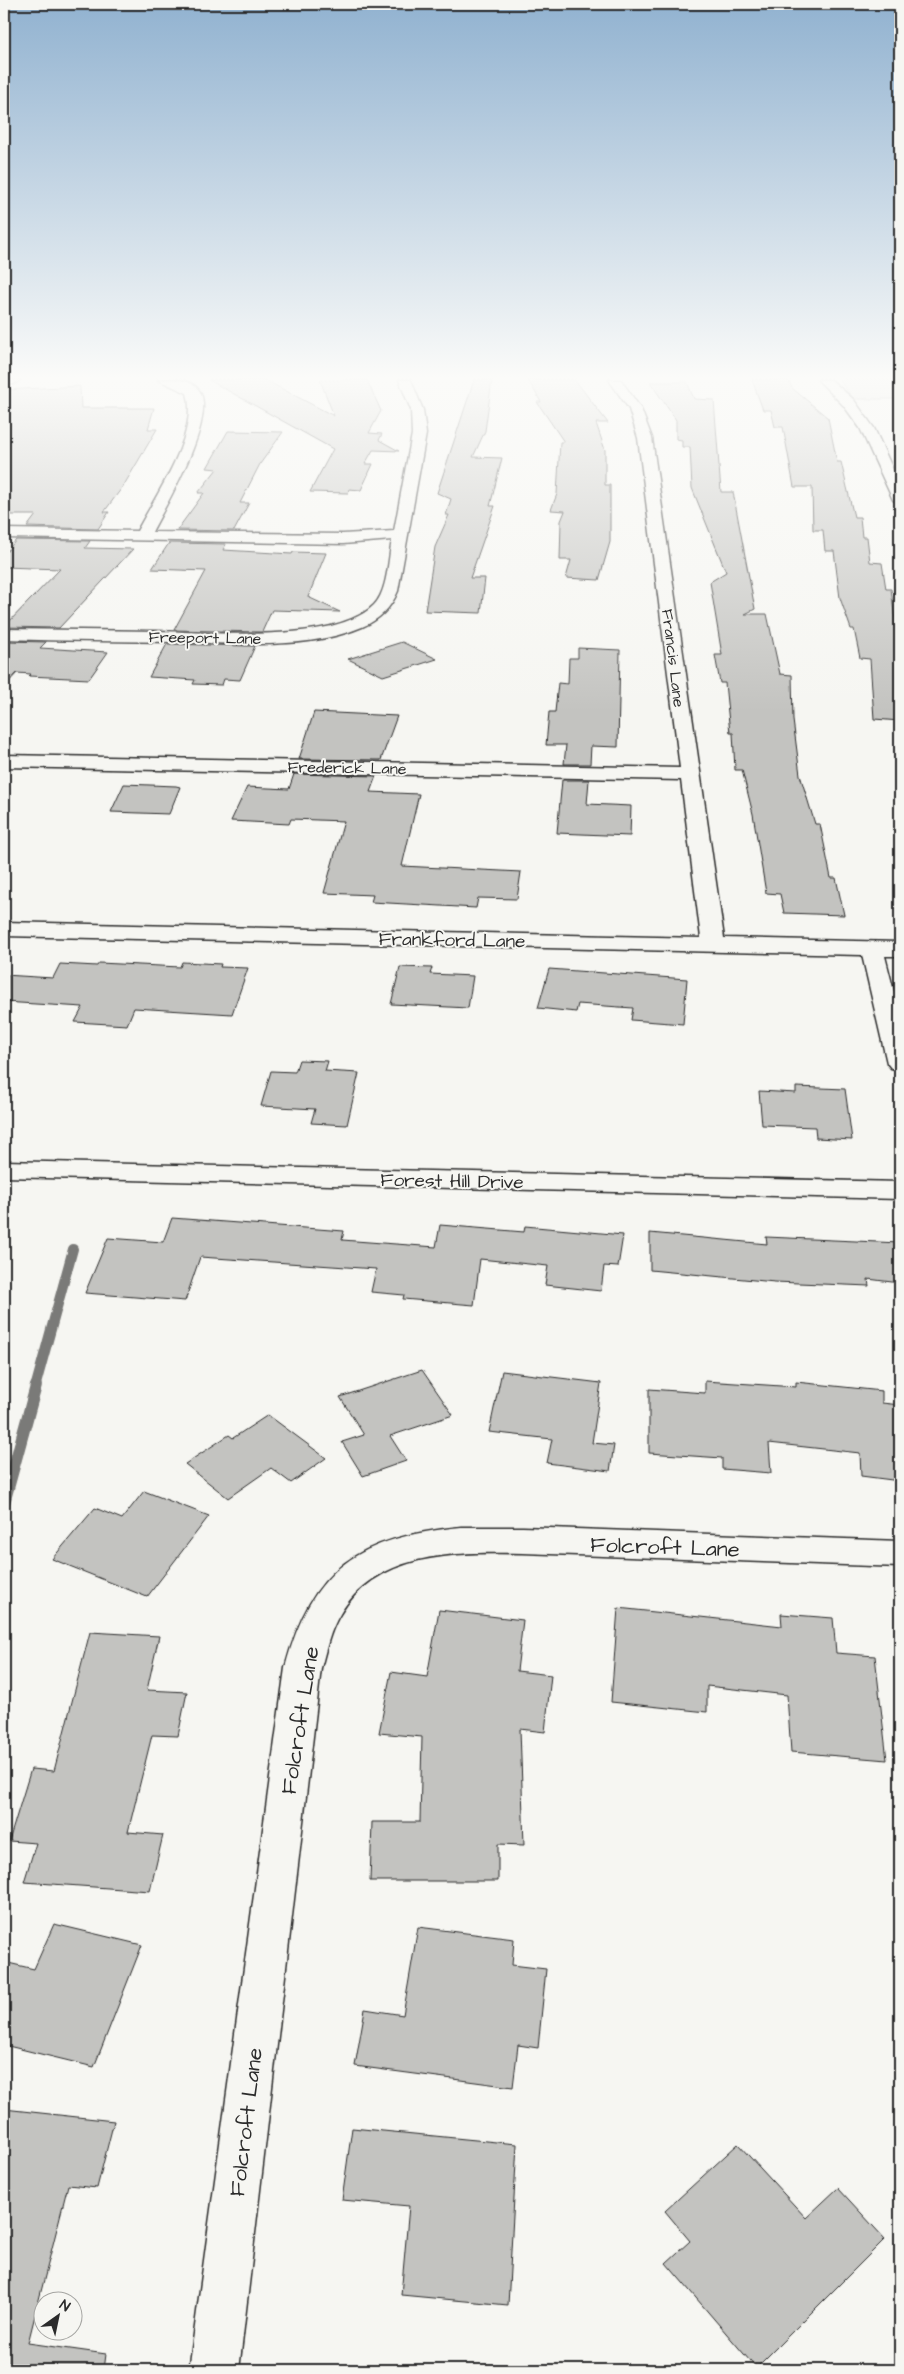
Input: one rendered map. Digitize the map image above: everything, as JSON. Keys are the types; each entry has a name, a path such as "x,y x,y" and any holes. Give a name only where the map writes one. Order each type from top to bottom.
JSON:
{"street":[{"path":"142,536 165,491"},
{"path":"4,534 343,539 401,535 410,491"},
{"name":"Francis Lane","path":"653,491 713,944"},
{"name":"Freeport Lane","path":"4,634 263,638 302,636 342,628 366,619 381,608 390,591 401,535"},
{"name":"Frederick Lane","path":"4,761 690,774"},
{"name":"Frankford Lane","path":"4,929 900,949"},
{"path":"872,948 900,1063"},
{"name":"Forest Hill Drive","path":"4,1168 900,1191"},
{"name":"Folcroft Lane","path":"214,2370 303,1668 320,1615 340,1586 352,1575 381,1557 412,1546 449,1542 537,1542 900,1554"}],"building":[{"path":"4,491 120,491 104,512 109,512 98,529 27,527 36,515 4,515"},
{"path":"200,491 246,491 240,503 249,503 234,531 177,530 204,493 198,493"},
{"path":"311,491 349,491 348,493"},
{"path":"438,491 494,491 490,506 495,506 470,578 485,578 481,613 425,611 435,547 449,515 446,515 451,499 437,493"},
{"path":"557,491 610,491 610,542 599,580 566,578 571,560 560,560 561,521 565,511 551,510"},
{"path":"693,491 733,492 755,609 745,614 767,614 780,674 792,675 793,720 800,775 815,824 820,824 831,878 836,878 844,915 784,913 780,894 766,893 753,814 742,770 735,770 733,733 730,733 725,683 720,683 715,655 722,655 710,582 726,572"},
{"path":"812,491 848,491 854,517 860,517 862,537 867,537 870,562 882,563 886,589 891,589 896,628 900,628 900,721 874,719 870,659 860,658 854,629 851,629 840,598 834,551 825,551 823,530 813,530"},
{"path":"16,540 90,541 85,548 133,549 59,628 4,627 60,569 4,567 4,555"},
{"path":"169,543 226,544 223,550 292,554 293,552 326,553 308,597 340,612 272,610 262,632 174,630 206,571 152,569"},
{"path":"4,641 46,642 40,648 108,652 89,679 29,676 31,674 17,673 4,687"},
{"path":"402,642 437,659 383,676 348,659"},
{"path":"167,644 255,646 240,680 224,679 222,685 193,684 195,680 149,677"},
{"path":"578,648 620,650 618,747 591,746 590,764 564,764 566,745 546,745 549,712 555,712 558,683 568,684 569,658 578,658"},
{"path":"314,712 397,716 381,760 299,759"},
{"path":"294,774 376,776 370,792 419,794 402,866 521,872 517,899 478,898 476,908 371,902 373,895 324,893 344,821 291,819 289,824 231,821 247,787 289,789"},
{"path":"562,780 589,780 587,804 631,806 630,836 557,833"},
{"path":"124,784 180,787 169,814 111,812"},
{"path":"182,962 221,964 220,967 248,968 232,1014 134,1008 127,1025 75,1022 83,1007 4,1002 4,975 53,978 60,964 97,966 99,963 180,967"},
{"path":"400,967 432,968 430,974 473,976 468,1008 391,1004"},
{"path":"549,969 687,979 683,1024 631,1020 633,1008 578,1004 576,1012 538,1008"},
{"path":"299,1060 328,1061 325,1071 359,1073 347,1125 311,1123 315,1109 261,1106 271,1071 295,1072"},
{"path":"796,1087 845,1089 852,1140 816,1138 815,1127 762,1125 759,1091 796,1093"},
{"path":"172,1218 344,1231 342,1240 436,1247 440,1225 524,1232 525,1226 623,1235 618,1267 604,1266 601,1291 545,1285 548,1266 480,1259 474,1305 403,1299 404,1295 371,1292 376,1269 200,1257 185,1301 85,1293 108,1238 163,1242"},
{"path":"650,1233 767,1244 766,1237 900,1243 900,1283 868,1279 869,1286 775,1282 650,1270"},
{"path":"422,1370 453,1415 390,1436 406,1461 363,1476 342,1442 364,1435 340,1397"},
{"path":"502,1371 601,1383 592,1443 614,1445 610,1471 547,1463 552,1439 489,1432"},
{"path":"705,1381 796,1387 796,1382 882,1391 882,1403 900,1405 900,1481 861,1476 860,1453 769,1443 771,1473 722,1469 722,1458 649,1453 649,1389 705,1393"},
{"path":"268,1415 326,1458 291,1483 271,1468 228,1498 185,1464 229,1435 233,1438"},
{"path":"144,1491 209,1516 147,1597 52,1559 95,1508 122,1519"},
{"path":"618,1608 782,1626 781,1614 833,1618 836,1653 875,1656 887,1760 791,1752 787,1695 707,1686 707,1712 611,1702"},
{"path":"439,1610 523,1620 517,1671 551,1675 545,1732 520,1729 524,1845 498,1844 498,1881 370,1881 372,1822 420,1822 422,1737 379,1733 391,1672 427,1677"},
{"path":"90,1632 159,1636 147,1690 187,1692 178,1736 152,1735 128,1832 163,1835 150,1891 24,1882 36,1843 9,1841 31,1769 54,1771"},
{"path":"54,1924 142,1945 94,2067 4,2045 4,1962 34,1969"},
{"path":"418,1927 514,1939 512,1965 546,1969 538,2048 518,2045 513,2087 355,2066 365,2009 403,2015"},
{"path":"4,2109 114,2121 97,2188 68,2185 41,2292 32,2292 32,2327 28,2343 106,2354 104,2370 4,2370"},
{"path":"352,2128 517,2144 508,2305 401,2295 409,2206 342,2200"},
{"path":"738,2144 806,2218 838,2188 885,2239 756,2368 666,2263 690,2241 665,2211"}],"waterway":[{"path":"35,1388 73,1249"},
{"path":"4,1503 36,1386"}]}
